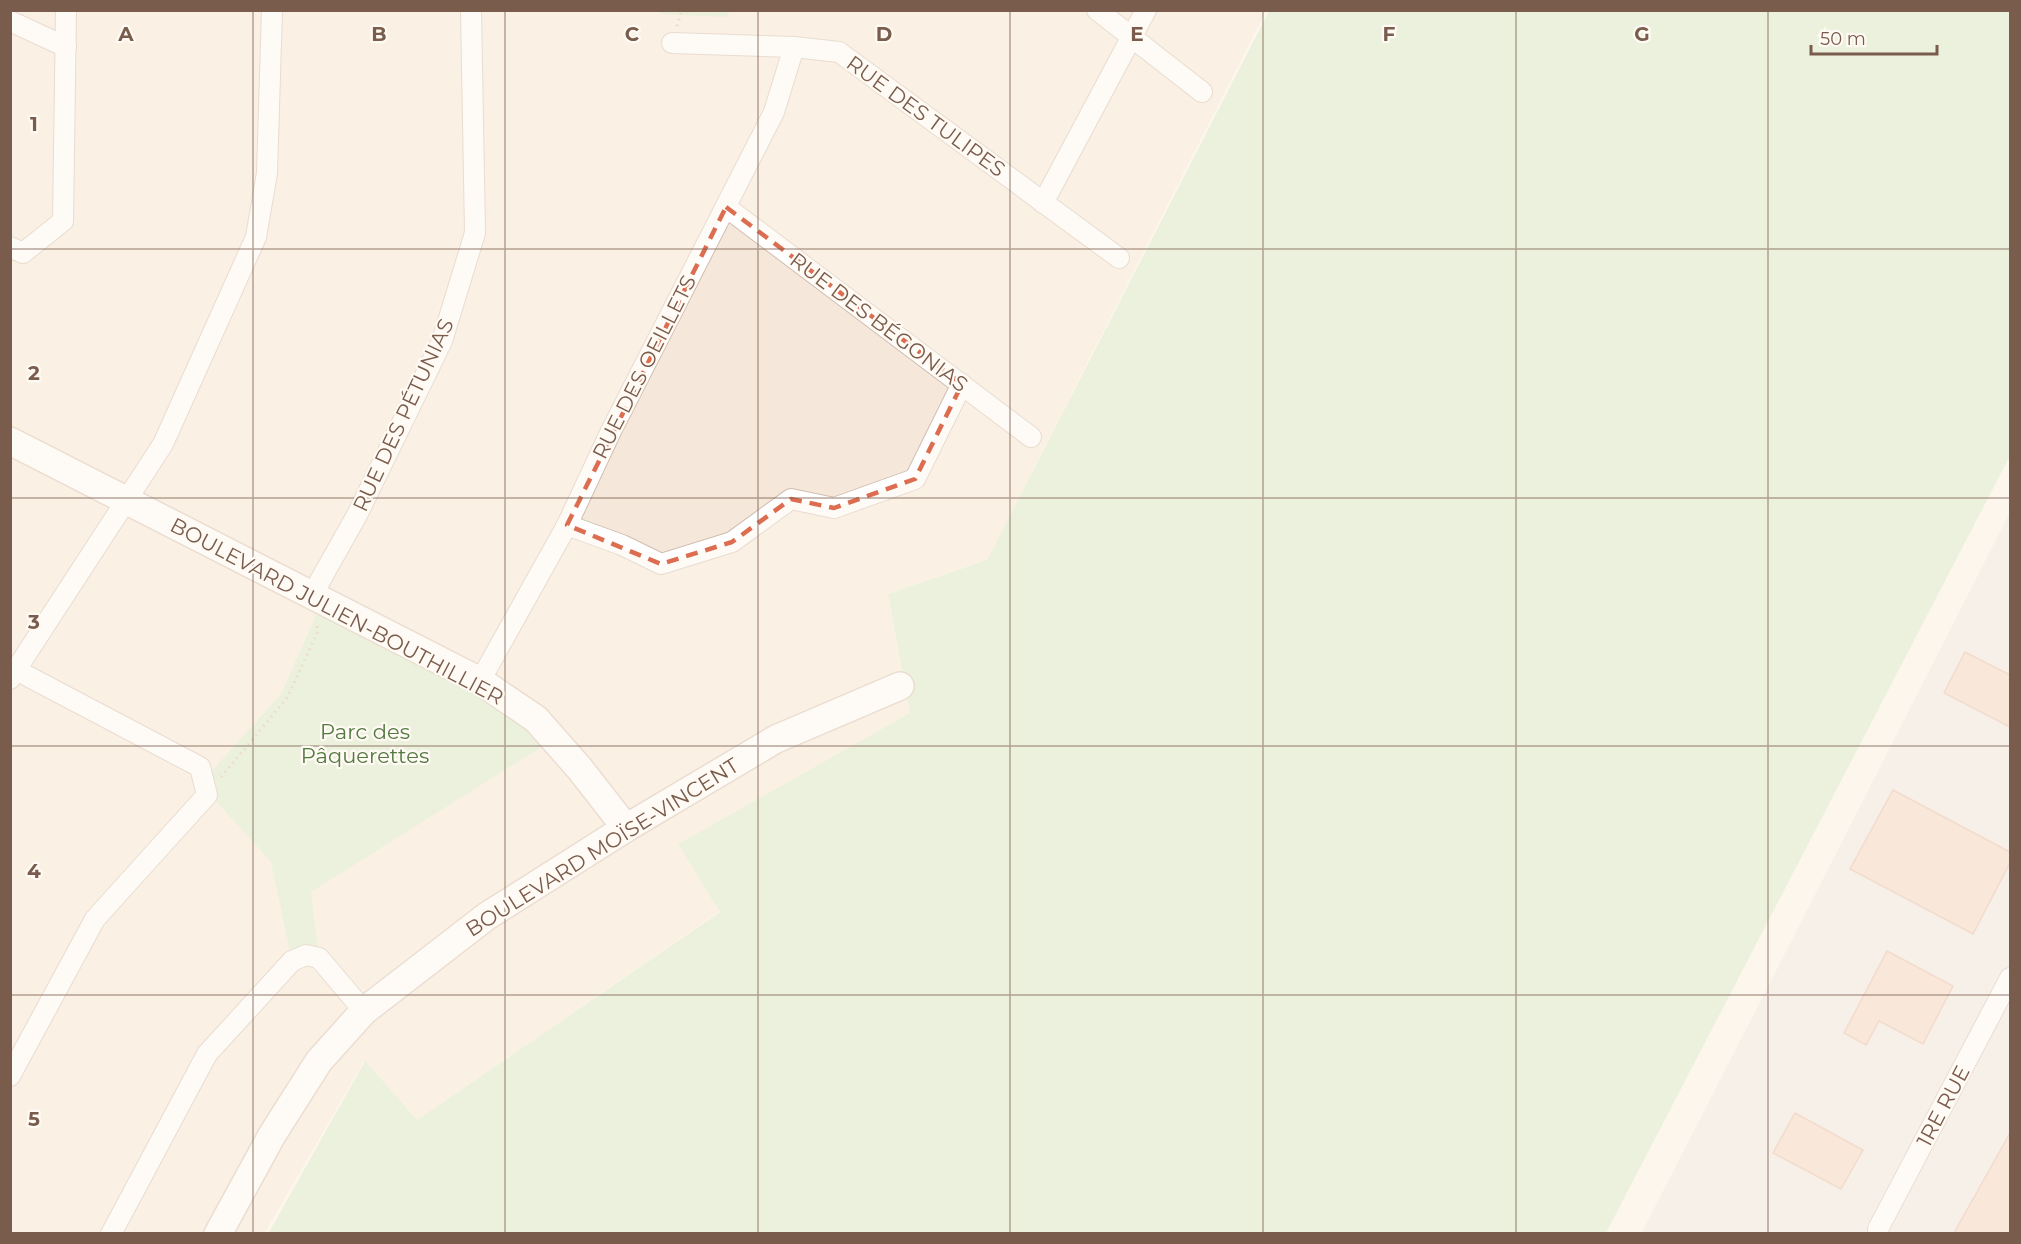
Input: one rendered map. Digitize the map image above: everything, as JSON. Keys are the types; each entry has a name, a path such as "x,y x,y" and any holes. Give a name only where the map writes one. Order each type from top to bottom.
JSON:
{"street":[{"path":"10,247 23,253 63,221 66,10"},
{"path":"10,1076 95,919 207,795 200,767 13,674 162,444 256,237 267,173 272,10"},
{"name":"RUE DES PÉTUNIAS","path":"312,595 357,515 442,341 475,233 471,10"},
{"path":"1097,10 1202,92"},
{"path":"1043,203 1146,10"},
{"path":"10,21 66,47"},
{"name":"RUE DES TULIPES","path":"672,43 794,46 839,52 1119,258"},
{"name":"RUE DES OEILLETS","path":"480,681 567,525 611,431 774,112 794,46"},
{"name":"RUE DES BÉGONIAS","path":"726,207 1032,437"},
{"path":"567,525 622,545 661,564 732,542 791,499 834,508 915,479 962,384"},
{"name":"BOULEVARD JULIEN-BOUTHILLIER","path":"10,441 480,681 536,719 580,769 626,828"},
{"name":"BOULEVARD MOÏSE-VINCENT","path":"218,1233 272,1135 313,1070 364,1011 487,916 626,828 776,739 900,686"},
{"path":"111,1233 207,1054 292,962 306,955 320,958 364,1011"},
{"name":"1RE RUE","path":"1879,1233 1878,1229 2010,978"}],"path":[{"path":"207,795 287,698 318,631 312,595"}],"highlighted area":[{"path":"726,207 962,384 915,479 834,508 791,499 732,542 661,564 567,525"}],"shaded area":[{"path":"10,11 1266,11 987,560 888,594 910,713 678,844 720,911 417,1120 364,1061 264,1234 11,1233"},
{"path":"2010,512 2010,1233 1641,1234 1820,885"}],"green space":[{"path":"658,11 730,11 726,17 662,14"},
{"path":"1269,11 2010,11 2010,456 1606,1233 268,1234 365,1061 417,1120 720,912 678,844 910,713 888,594 987,560"},
{"name":"Parc des Pâquerettes","path":"318,611 478,691 546,744 311,892 319,958 292,961 271,862 213,798 210,773 281,694"}],"building":[{"path":"1965,652 2010,675 2010,727 1944,693"},
{"path":"1893,790 2010,852 2010,863 1973,934 1850,869"},
{"path":"1887,951 1953,986 1923,1044 1879,1021 1866,1045 1844,1033"},
{"path":"1795,1113 1863,1150 1841,1189 1773,1153"},
{"path":"2010,1133 2010,1233 1954,1233"}]}
